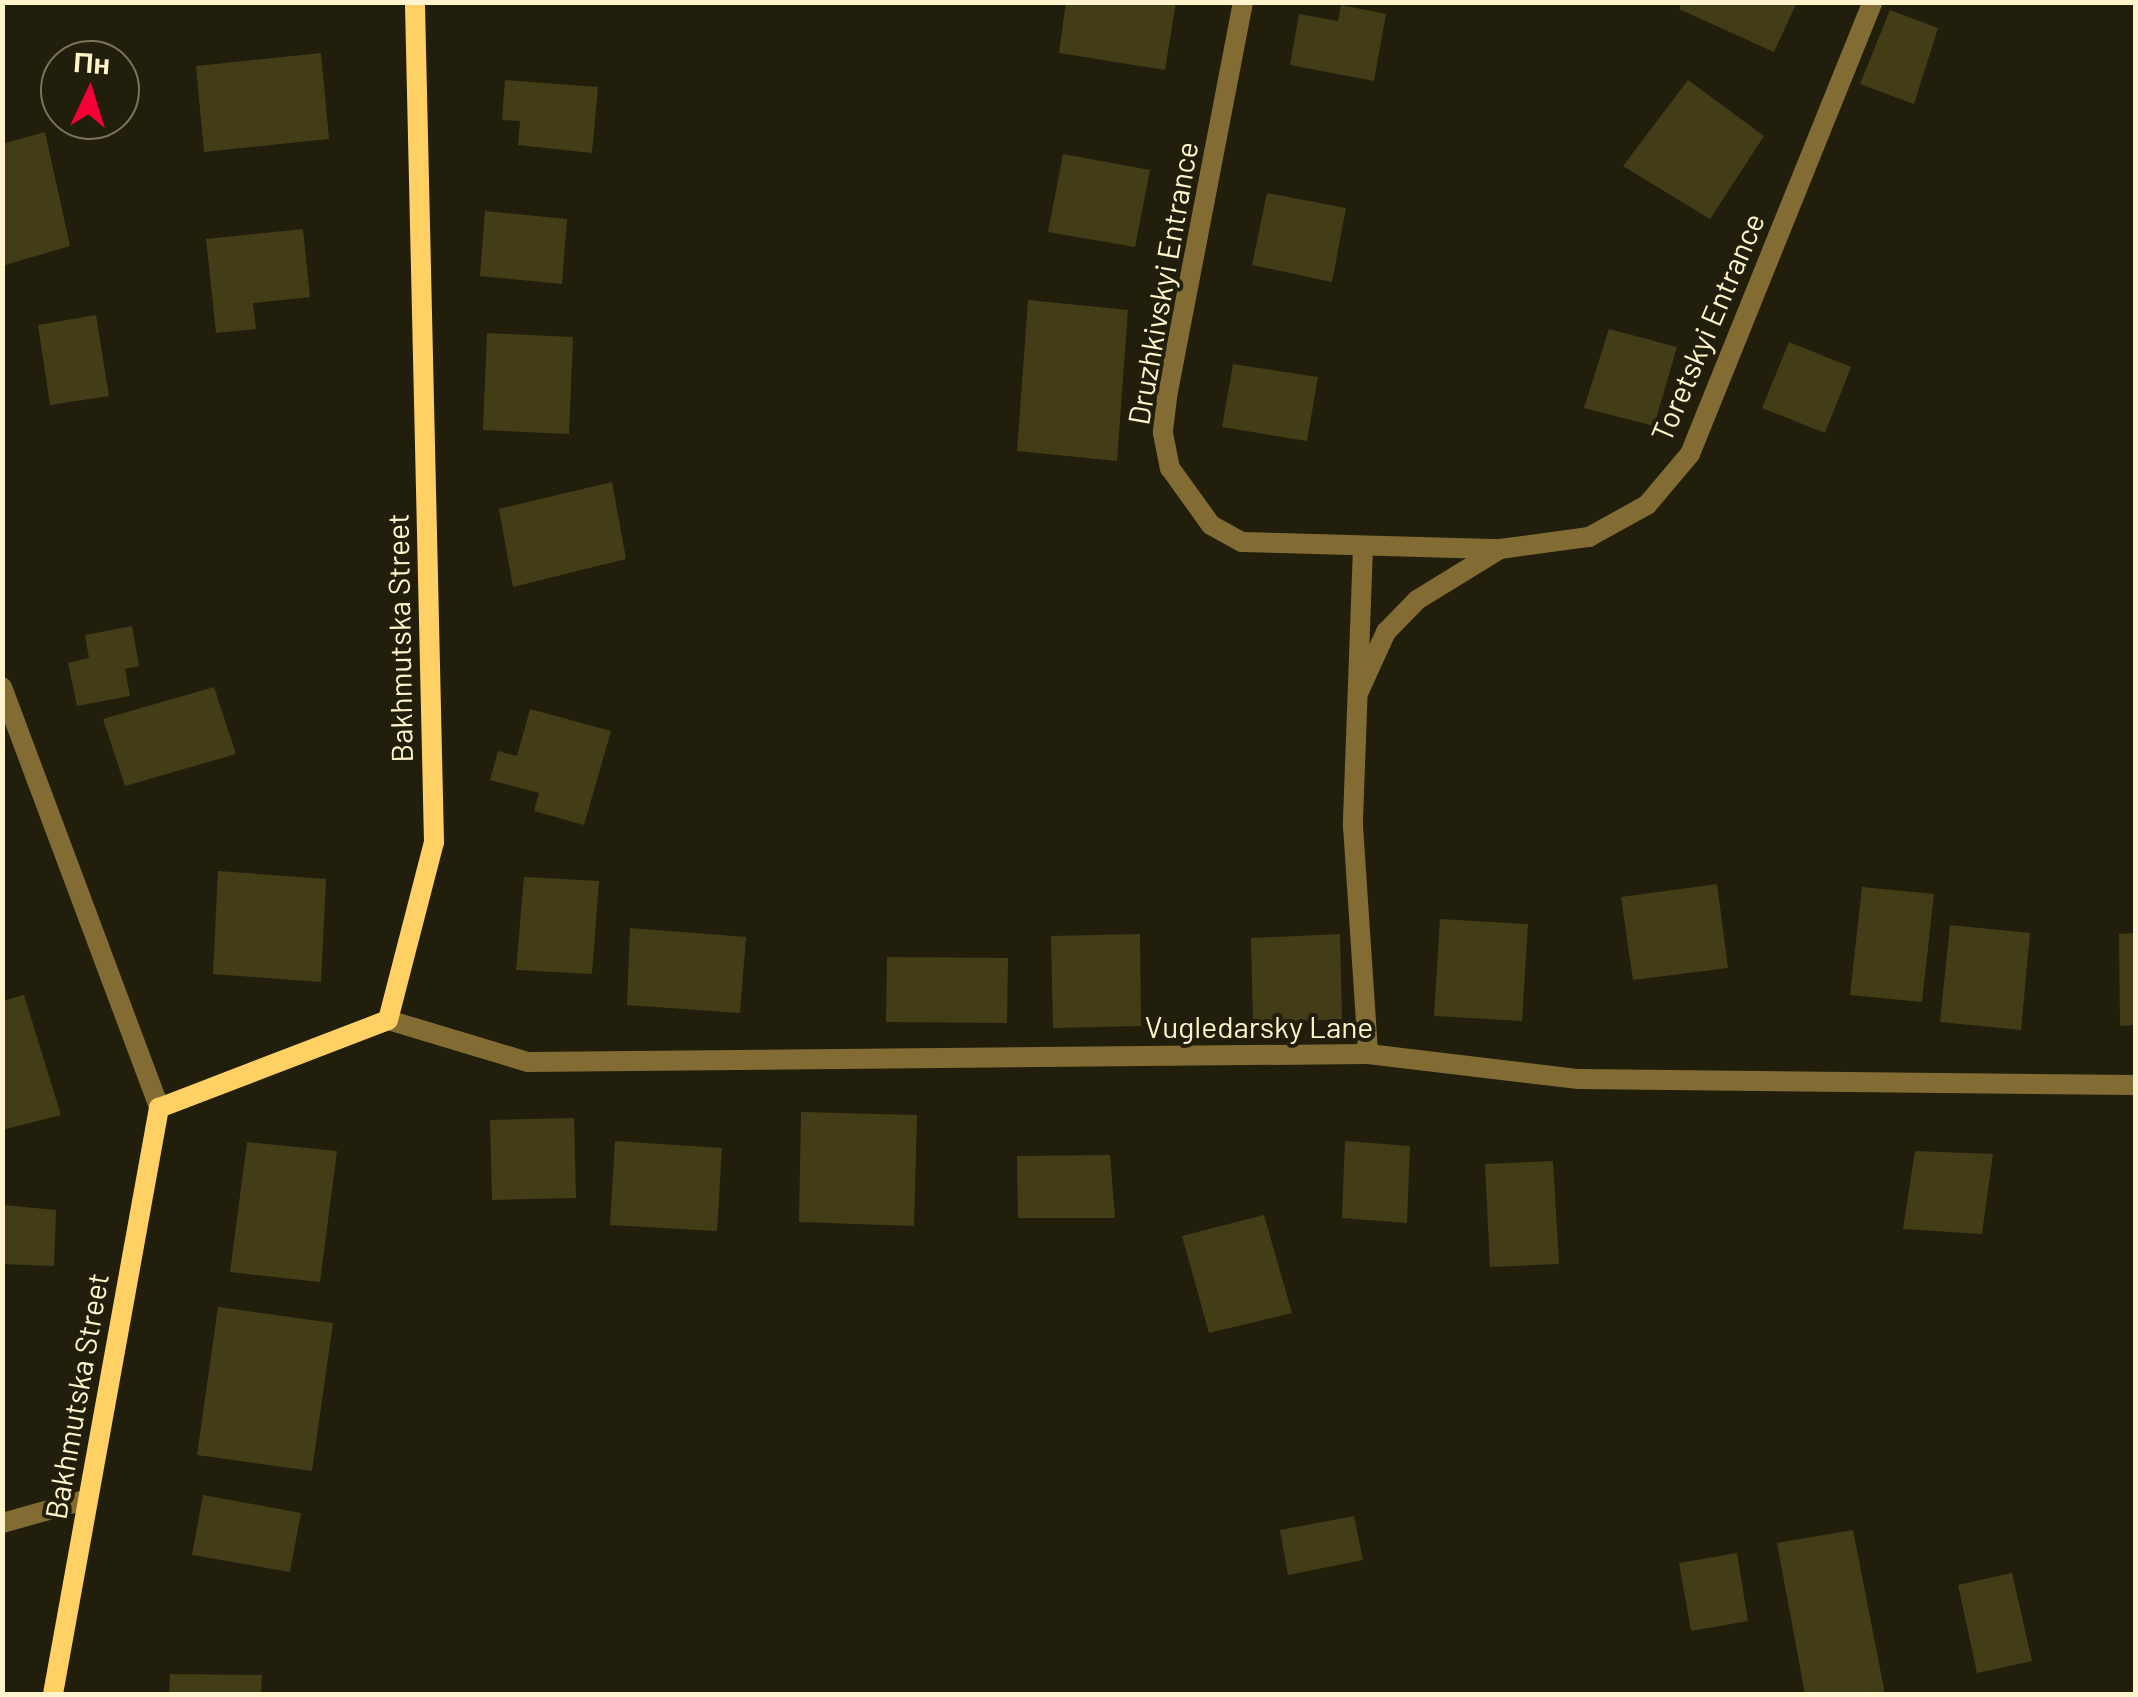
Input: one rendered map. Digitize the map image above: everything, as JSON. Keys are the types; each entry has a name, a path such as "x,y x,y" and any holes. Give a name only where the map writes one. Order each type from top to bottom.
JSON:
{"street":[{"name":"Bakhmutska Street","path":"388,1020 434,842 414,2"},
{"name":"Druzhkivskyi Entrance","path":"1243,2 1167,398 1164,433 1170,468 1199,512 1242,542 1364,547"},
{"name":"Toretskyi Entrance","path":"1364,547 1500,548 1589,537 1647,505 1690,454 1873,2"},
{"path":"1364,547 1354,826 1368,1054"},
{"path":"1358,693 1386,632 1416,600 1500,548"},
{"path":"2,687 159,1108 388,1020"},
{"name":"Vugledarsky Lane","path":"388,1020 528,1062 1368,1054 1579,1080 2136,1085"},
{"name":"Bakhmutska Street","path":"53,1694 159,1108"},
{"path":"2,1523 88,1498"}],"building":[{"path":"1066,2 1176,2 1165,70 1059,53"},
{"path":"1682,2 1797,2 1774,52 1679,9"},
{"path":"1341,5 1386,14 1374,81 1290,65 1299,14 1338,21"},
{"path":"1890,10 1938,28 1914,104 1860,84"},
{"path":"321,53 329,139 204,152 196,66"},
{"path":"505,80 598,87 592,153 518,145 520,121 502,120"},
{"path":"1688,80 1764,136 1710,219 1623,166"},
{"path":"40,133 40,140 47,140 70,246 2,266 2,144"},
{"path":"1063,154 1150,170 1135,247 1048,232"},
{"path":"1267,193 1346,208 1332,282 1252,265"},
{"path":"485,211 567,219 562,284 480,276"},
{"path":"303,229 310,297 253,303 256,329 216,333 206,239"},
{"path":"1028,300 1128,310 1117,461 1017,451"},
{"path":"96,315 109,396 50,405 38,325"},
{"path":"1609,329 1677,347 1654,426 1584,408"},
{"path":"487,333 573,337 569,434 483,430"},
{"path":"1789,342 1851,367 1825,433 1762,408"},
{"path":"1233,364 1318,377 1307,441 1222,427"},
{"path":"612,482 626,559 513,587 499,509"},
{"path":"132,626 139,666 125,669 130,696 77,706 68,663 89,658 85,635"},
{"path":"214,687 236,754 125,786 103,719"},
{"path":"530,709 611,731 584,825 534,811 539,793 490,780 498,751 517,756"},
{"path":"218,871 326,879 321,982 213,974"},
{"path":"524,877 599,881 592,974 516,970"},
{"path":"1717,884 1728,968 1633,980 1621,897"},
{"path":"1862,887 1934,894 1922,1002 1850,995"},
{"path":"1440,919 1528,924 1522,1021 1434,1016"},
{"path":"1950,925 2030,933 2021,1030 1940,1022"},
{"path":"630,928 746,937 740,1013 627,1005"},
{"path":"2136,933 2136,1025 2120,1026 2119,934"},
{"path":"1140,934 1141,1026 1053,1028 1051,936"},
{"path":"1340,934 1342,1019 1253,1023 1251,938"},
{"path":"887,957 1008,958 1007,1023 886,1022"},
{"path":"24,995 61,1115 2,1130 2,1001"},
{"path":"801,1112 917,1115 914,1226 799,1222"},
{"path":"574,1118 576,1198 492,1200 490,1120"},
{"path":"615,1141 722,1148 717,1231 610,1225"},
{"path":"1345,1141 1410,1146 1407,1223 1342,1218"},
{"path":"247,1142 337,1151 320,1282 230,1272"},
{"path":"1915,1151 1993,1154 1982,1234 1903,1229"},
{"path":"1110,1155 1115,1218 1018,1218 1017,1156"},
{"path":"1553,1161 1559,1264 1490,1267 1485,1164"},
{"path":"2,1205 56,1210 54,1266 2,1264"},
{"path":"1264,1215 1292,1313 1209,1333 1182,1236"},
{"path":"218,1307 333,1323 312,1471 197,1455"},
{"path":"203,1495 301,1513 290,1572 192,1555"},
{"path":"1354,1516 1363,1560 1288,1575 1280,1530"},
{"path":"1853,1530 1885,1694 1805,1694 1777,1543"},
{"path":"1737,1553 1748,1621 1691,1631 1679,1563"},
{"path":"2012,1573 2032,1661 1977,1673 1958,1585"},
{"path":"170,1674 262,1675 261,1694 169,1694"}]}
